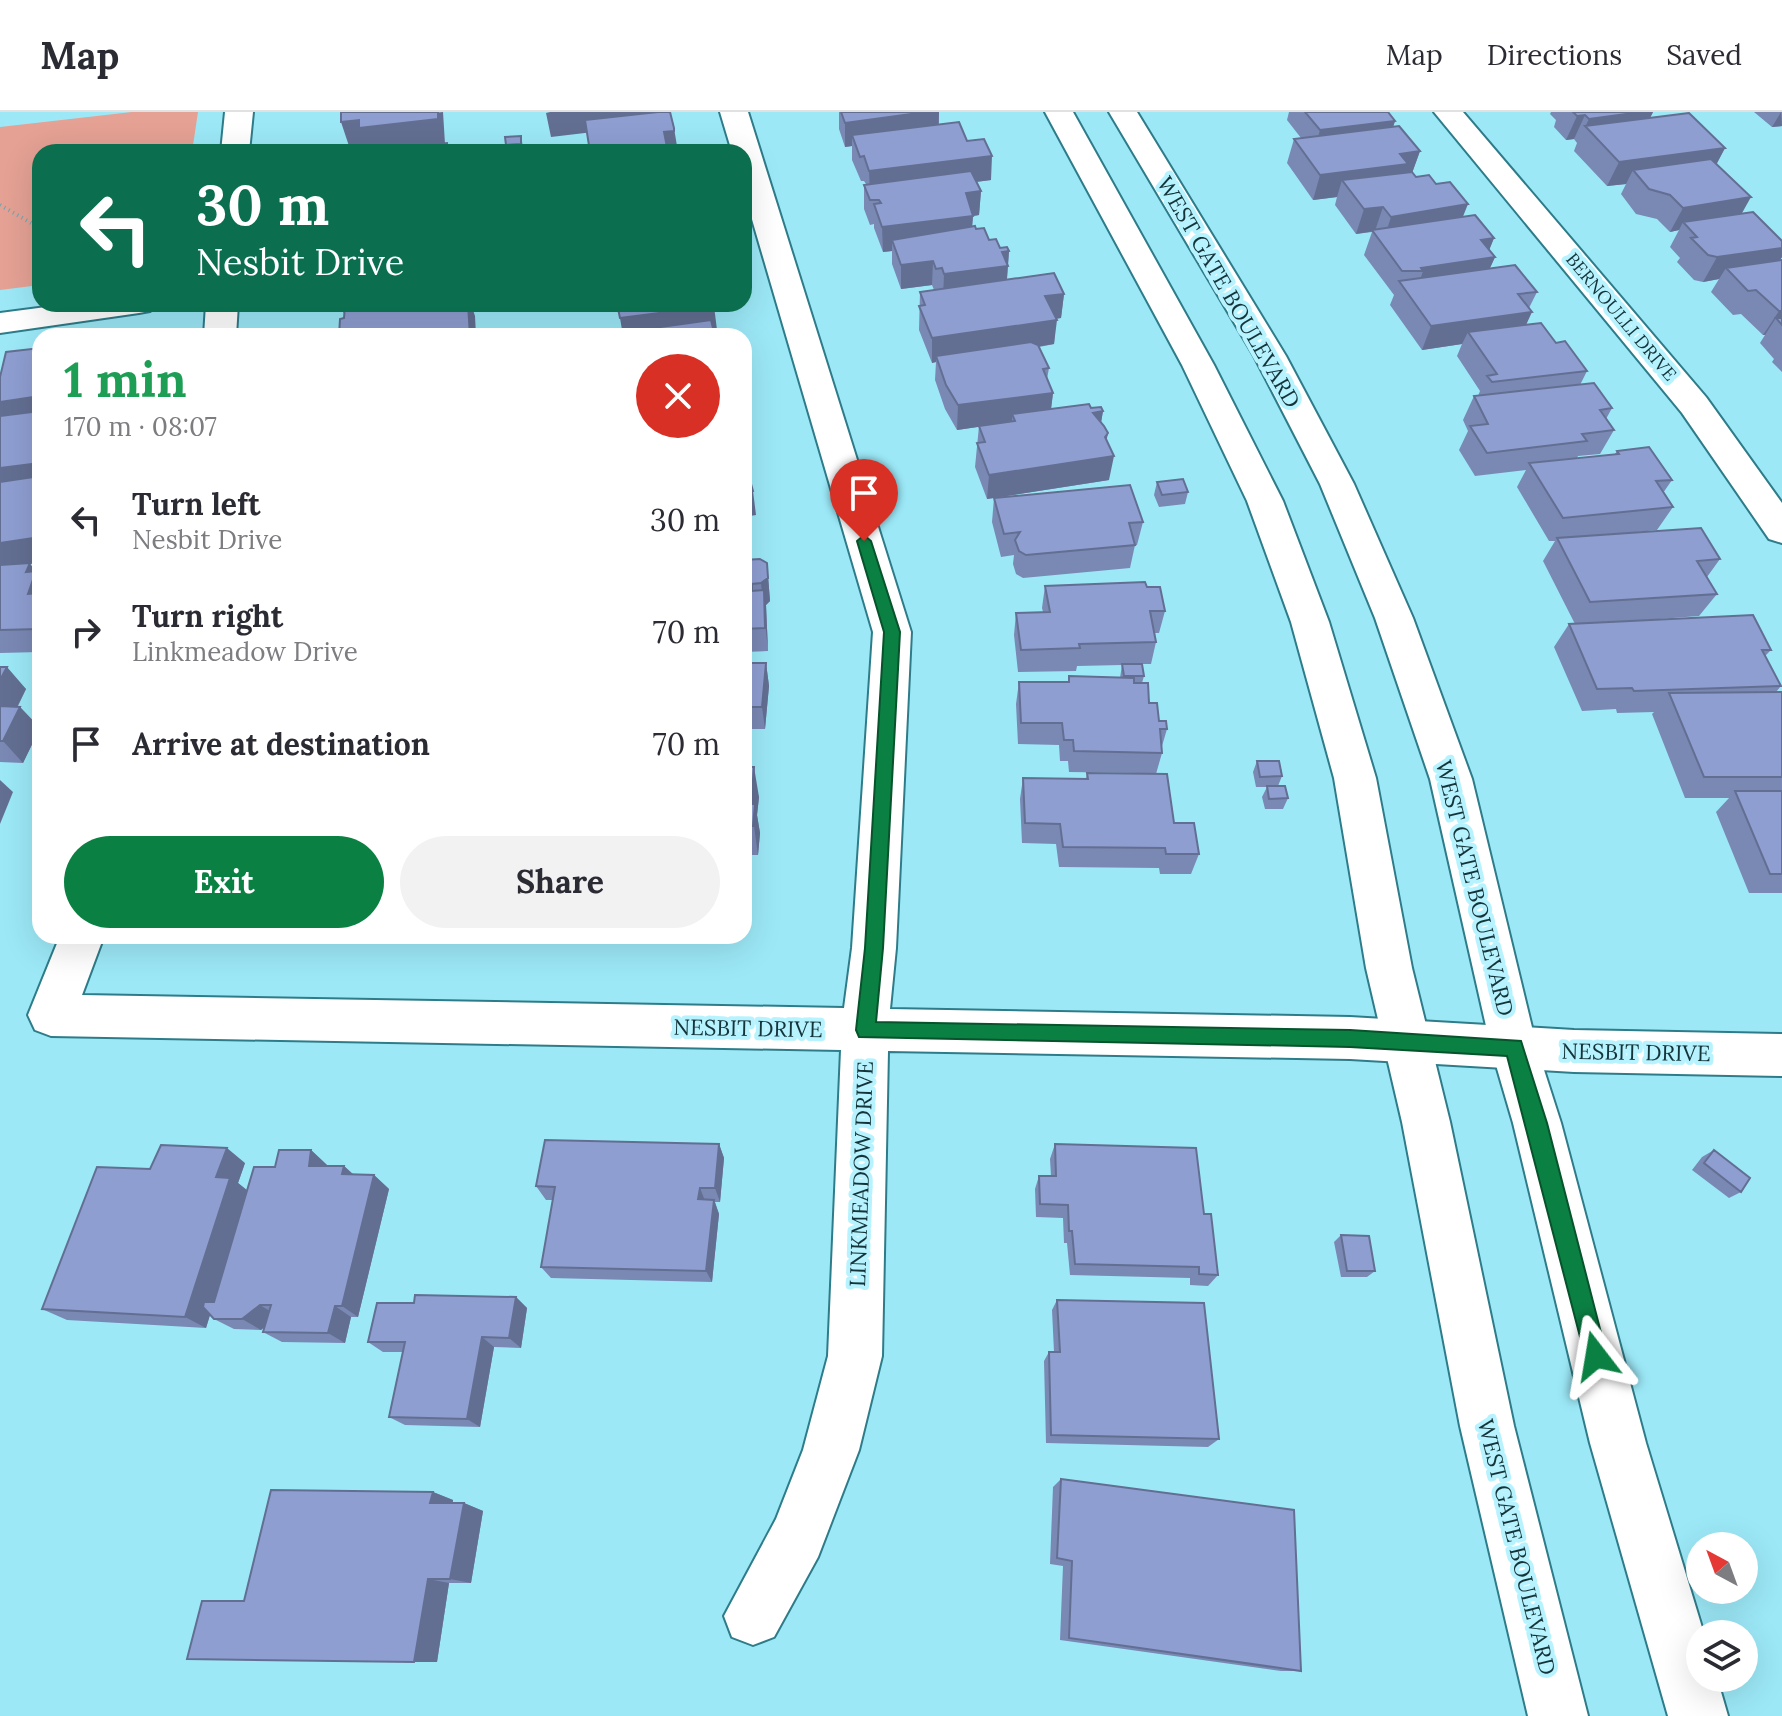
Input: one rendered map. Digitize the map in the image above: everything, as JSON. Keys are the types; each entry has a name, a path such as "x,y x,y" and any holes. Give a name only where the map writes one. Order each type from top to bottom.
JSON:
{"street":[{"path":"236,144 239,112"},
{"name":"LINKMEADOW DRIVE","path":"734,112 744,144"},
{"name":"WEST GATE BOULEVARD","path":"1059,112 1198,365 1265,501 1310,622 1355,778 1389,968 1408,1041 1487,1426 1558,1716"},
{"name":"WEST GATE BOULEVARD","path":"1123,112 1270,356 1337,484 1394,618 1451,779 1514,1048 1541,1139 1618,1443 1698,1716"},
{"name":"BERNOULLI DRIVE","path":"1448,112 1694,405 1782,530"},
{"name":"LINKMEADOW DRIVE","path":"752,171 892,632 874,948 865,1030 855,1356 831,1450 798,1537 753,1616"},
{"path":"0,323 80,312"},
{"name":"NESBIT DRIVE","path":"79,944 51,1015 1408,1041 1514,1048 1782,1055"}],"path":[{"path":"0,205 32,223"}],"shaded area":[{"path":"132,112 198,112 193,144 32,144 32,286 0,290 0,127"}],"building":[{"path":"341,112 438,112 438,119 359,128 359,120 341,122"},
{"path":"670,112 674,131 664,132 666,144 589,144 585,120"},
{"path":"841,112 926,112 845,123"},
{"path":"1305,112 1388,112 1395,121 1320,130"},
{"path":"1573,112 1641,112 1589,119"},
{"path":"1689,113 1725,148 1619,162 1585,126"},
{"path":"959,122 967,141 984,139 992,156 869,171 852,135"},
{"path":"1399,126 1420,151 1400,154 1408,164 1320,175 1294,139"},
{"path":"521,136 521,144 506,144 505,137"},
{"path":"1711,159 1751,197 1683,208 1670,195 1649,189 1633,170"},
{"path":"971,171 981,191 966,193 973,216 882,227 874,204 881,203 870,200 864,185"},
{"path":"1412,172 1416,177 1429,175 1436,184 1450,182 1468,204 1391,217 1383,207 1364,209 1342,180"},
{"path":"1753,212 1782,241 1782,248 1717,257 1708,255 1691,238 1697,237 1683,222"},
{"path":"1475,215 1494,238 1481,240 1495,257 1421,268 1423,271 1402,271 1372,230"},
{"path":"975,226 976,229 984,228 989,240 996,239 1000,248 1007,247 1009,251 1002,252 1008,266 944,274 942,268 936,269 933,261 901,265 892,240"},
{"path":"1782,260 1782,311 1756,290 1748,291 1726,268"},
{"path":"1515,265 1537,292 1518,294 1532,312 1431,326 1399,281"},
{"path":"1054,273 1064,294 1045,296 1057,320 932,338 919,306 925,305 920,292"},
{"path":"344,312 468,312 470,328 339,328 340,319 344,318"},
{"path":"619,312 667,312 620,318"},
{"path":"711,320 713,328 654,328"},
{"path":"1541,323 1556,343 1565,341 1587,371 1492,382 1487,376 1497,374 1468,332"},
{"path":"1031,342 1038,345 1049,368 1043,369 1053,393 958,405 946,385 936,356"},
{"path":"32,349 32,397 0,402 0,377 6,352"},
{"path":"1594,383 1612,408 1600,410 1614,430 1582,434 1587,441 1487,453 1470,426 1488,424 1474,396"},
{"path":"1089,404 1091,408 1101,407 1103,411 1093,413 1108,433 1105,437 1114,456 989,475 977,443 985,442 979,426 1015,421 1012,414"},
{"path":"32,412 32,464 0,468 0,416"},
{"path":"1649,447 1672,480 1656,481 1673,507 1563,518 1529,463 1619,454 1617,451"},
{"path":"32,477 32,538 0,543 0,482"},
{"path":"1183,479 1188,492 1162,495 1157,482"},
{"path":"1130,485 1143,522 1129,523 1135,545 1026,555 1019,551 1015,540 1020,532 1004,534 994,498"},
{"path":"1701,528 1720,559 1697,561 1717,594 1590,602 1557,538"},
{"path":"752,560 767,563 768,578 761,583 752,584"},
{"path":"30,563 26,572 32,571 28,594 32,594 32,629 0,630 0,565"},
{"path":"1145,582 1147,587 1160,587 1165,611 1150,611 1156,642 1079,644 1080,648 1021,650 1016,613 1050,612 1045,586"},
{"path":"764,590 765,628 752,629 752,591"},
{"path":"1753,615 1771,650 1762,650 1781,686 1634,691 1632,688 1597,689 1569,624"},
{"path":"752,663 766,663 762,707 752,707"},
{"path":"1122,664 1142,664 1144,676 1124,676"},
{"path":"0,667 7,667 0,680"},
{"path":"1069,676 1134,678 1134,683 1148,683 1149,703 1157,703 1159,721 1166,721 1167,729 1160,729 1162,753 1074,751 1073,740 1064,740 1062,723 1021,723 1019,682 1069,682"},
{"path":"1782,692 1782,777 1704,777 1669,693"},
{"path":"0,706 20,707 3,741 0,741"},
{"path":"1257,761 1279,761 1282,776 1260,777"},
{"path":"1087,773 1167,774 1174,823 1194,823 1199,854 1166,854 1165,848 1063,847 1060,824 1025,823 1023,778 1088,779"},
{"path":"1267,786 1285,786 1288,798 1269,799"},
{"path":"1735,791 1782,791 1782,874 1770,874"},
{"path":"752,804 755,804 753,826"},
{"path":"545,1140 719,1144 715,1188 700,1188 698,1199 714,1200 706,1271 541,1267 555,1187 536,1186"},
{"path":"1055,1144 1196,1148 1204,1214 1211,1214 1218,1275 1199,1274 1199,1267 1075,1264 1068,1205 1040,1204 1039,1176 1056,1176"},
{"path":"161,1145 227,1148 216,1177 230,1178 185,1317 42,1309 97,1167 150,1169"},
{"path":"279,1150 311,1150 309,1166 344,1166 342,1174 374,1175 342,1306 335,1306 328,1333 263,1332 271,1305 260,1305 242,1319 214,1319 203,1307 204,1302 214,1302 254,1167 275,1167"},
{"path":"1714,1150 1750,1178 1741,1192 1704,1163"},
{"path":"1341,1235 1369,1236 1375,1271 1347,1271"},
{"path":"415,1295 516,1297 509,1338 482,1337 467,1419 389,1417 405,1342 368,1342 377,1303 414,1303"},
{"path":"1057,1300 1204,1303 1219,1439 1051,1435 1049,1352 1060,1352"},
{"path":"1061,1479 1294,1510 1301,1671 1069,1638 1072,1561 1057,1558"},
{"path":"271,1490 433,1492 430,1503 464,1503 450,1579 428,1579 414,1662 187,1659 202,1601 244,1601"}],"route":[{"path":"864,541 892,632 874,948 865,1030 1350,1038 1514,1048 1537,1123 1596,1356"}]}
